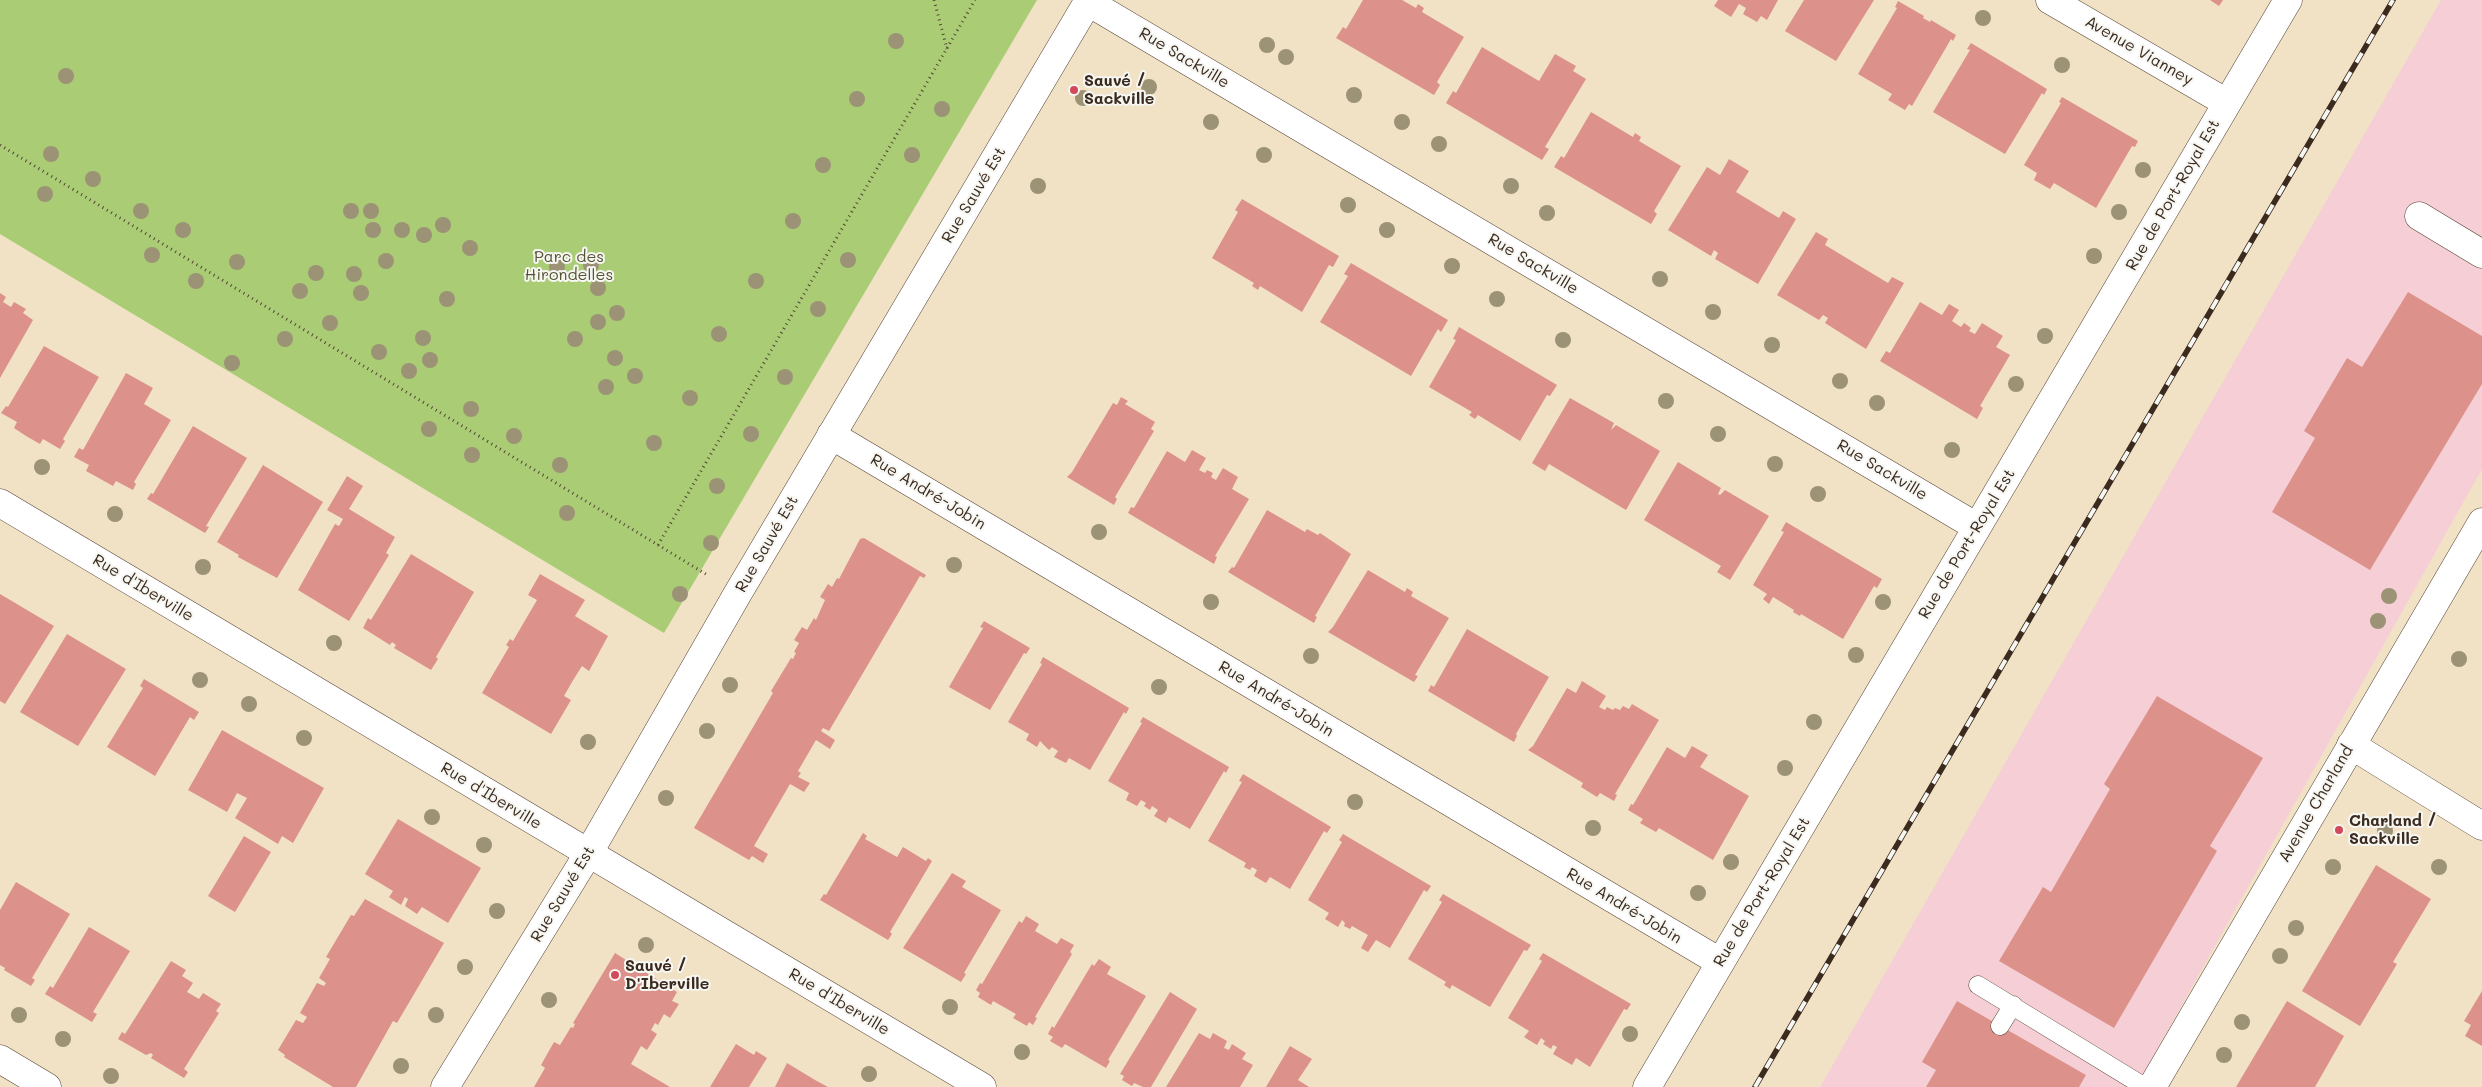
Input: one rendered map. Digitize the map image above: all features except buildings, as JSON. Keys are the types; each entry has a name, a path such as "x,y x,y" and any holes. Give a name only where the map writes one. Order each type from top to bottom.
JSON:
{"street":[{"name":"Avenue Vianney","path":"2050,0 2227,103"},
{"name":"Rue de Port-Royal Est","path":"1647,1087 2288,0"},
{"name":"Rue Sauvé Est","path":"445,1087 588,854 831,434 1089,1"},
{"name":"Rue Sackville","path":"1089,1 1977,527"},
{"path":"2419,216 2482,254"},
{"name":"Rue André-Jobin","path":"831,434 1720,962"},
{"name":"Rue d'Iberville","path":"0,503 982,1087"},
{"name":"Avenue Charland","path":"2152,1087 2482,522"},
{"path":"2351,745 2482,826"},
{"path":"0,1059 47,1087"}],"lane":[{"path":"1978,985 2145,1087"},
{"path":"2000,1026 2013,1005"}],"path":[{"path":"934,0 947,49"},
{"path":"658,545 975,0"},
{"path":"0,145 738,593"}],"shaded area":[{"path":"2441,0 2482,0 2482,469 2136,1087 1820,1087"}],"green space":[{"name":"Parc des Hirondelles","path":"0,0 1037,0 664,633 0,234"}],"railway":[{"path":"1755,1087 2393,0"}],"place":[{"name":"Sauvé / Sackville","path":"1074,90"},
{"name":"Charland / Sackville","path":"2339,830"},
{"name":"Sauvé / D'Iberville","path":"615,975"}]}
